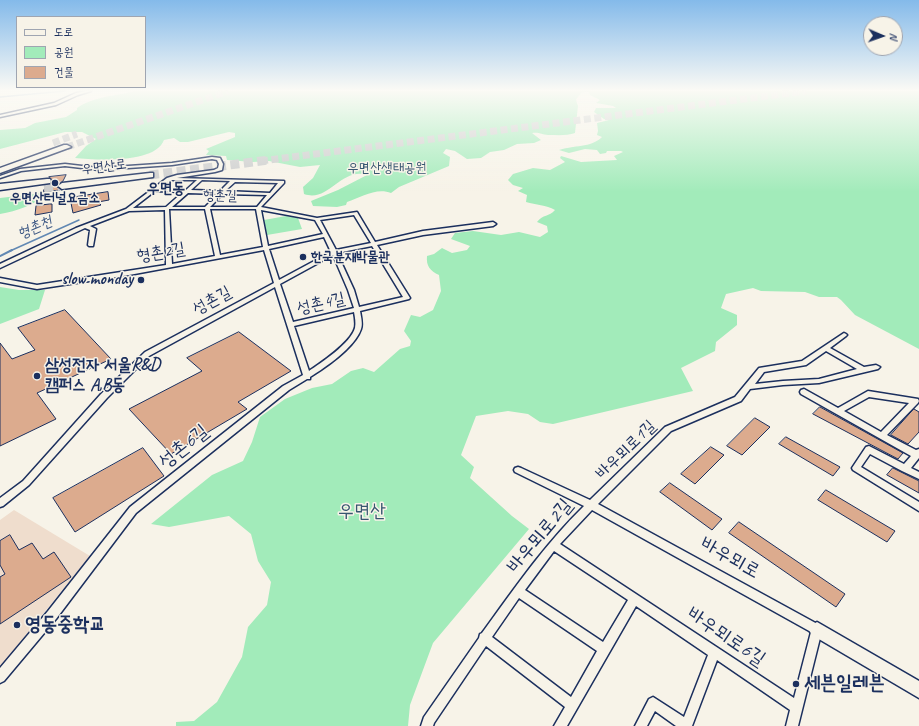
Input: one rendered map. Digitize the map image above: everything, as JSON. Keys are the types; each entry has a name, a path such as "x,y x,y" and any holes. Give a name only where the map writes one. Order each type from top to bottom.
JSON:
{"highway":[{"path":"0,171 67,147"},
{"name":"우면산로","path":"63,182 149,172"},
{"path":"0,187 46,184 0,193"}],"street":[{"path":"0,177 20,170 65,165 99,169 172,164 212,158 219,160 221,164 220,169 177,176 169,179 128,210"},
{"path":"169,179 282,182 258,208"},
{"path":"170,265 167,208 201,179"},
{"path":"218,256 207,207 234,180"},
{"path":"153,190 270,194"},
{"name":"형촌길","path":"0,266 85,226 128,210 207,207 258,208 317,219 356,213 374,243"},
{"name":"성촌4길","path":"258,208 266,248 276,283 307,377"},
{"path":"317,219 335,252"},
{"name":"성촌길","path":"0,503 26,483 104,396 147,354 335,252 423,232 493,224"},
{"path":"85,226 93,229 91,245"},
{"name":"형촌2길","path":"0,280 37,287 266,248 326,235"},
{"name":"성촌4길","path":"290,325 407,298 374,243"},
{"name":"성촌6길","path":"0,677 52,615 133,510 286,388 307,377 346,346 358,329 358,310 335,252"},
{"name":"바우뫼로1길","path":"591,505 668,429 738,399 762,370 804,363 844,335"},
{"path":"826,348 863,370"},
{"path":"748,387 819,381 876,367"},
{"path":"804,392 882,436 918,453 905,469"},
{"path":"838,411 868,394 918,401"},
{"path":"882,436 918,401"},
{"path":"919,476 869,449 856,468 919,507"},
{"name":"바우뫼로","path":"518,470 591,505 817,630 919,690"},
{"name":"바우뫼로2길","path":"430,724 484,638 518,591 553,545 591,505"},
{"name":"바우뫼로6길","path":"553,545 797,707"},
{"name":"바우뫼로2길","path":"518,591 605,650"},
{"path":"560,726 634,599"},
{"path":"792,726 817,630"},
{"path":"484,638 572,705"},
{"path":"641,726 653,703 686,726 715,652"}],"shaded area":[{"name":"영동중학교","path":"14,510 90,556 0,667 0,520"}],"green space":[{"name":"우면산","path":"31,125 576,125 575,133 569,135 546,135 532,133 541,140 534,143 517,144 504,150 490,152 481,158 467,159 455,151 446,149 443,153 450,157 449,166 399,187 391,193 380,191 363,195 347,202 346,205 337,207 313,206 311,201 338,190 367,175 358,174 350,176 321,194 304,194 303,187 313,178 320,165 300,167 269,161 253,162 227,160 226,156 206,155 209,151 206,149 235,137 235,133 229,132 188,142 180,142 174,138 164,140 158,148 149,153 137,157 110,160 75,158 86,146 96,139 82,132 65,132 0,149 0,130 25,128"},
{"name":"우면산","path":"597,125 919,125 919,349 855,315 837,297 819,297 805,292 761,291 753,288 726,294 721,308 737,315 737,325 716,342 715,351 681,368 693,391 553,424 540,422 528,414 508,411 476,416 461,455 474,467 470,478 512,516 529,529 433,643 410,705 408,726 176,726 176,722 194,721 217,702 242,657 248,627 267,605 271,582 258,561 251,534 229,516 169,527 151,524 212,475 243,461 252,442 260,417 285,399 312,388 332,384 351,371 363,368 374,372 400,349 410,346 411,341 404,331 411,315 420,317 433,310 441,291 439,275 429,268 427,256 434,254 442,248 452,253 467,250 470,246 451,239 455,233 473,231 501,235 519,232 540,237 548,232 547,226 537,222 555,210 526,202 527,195 518,191 523,188 513,185 508,180 513,174 533,168 550,170 565,162 560,158 561,156 581,162 617,160 614,156 623,152 607,151 606,153 600,154 597,150 585,149 569,153 559,150 587,145 598,141 602,137 597,135"},
{"path":"43,193 48,194 25,207 0,214 0,198"},
{"path":"286,216 298,218 302,229 267,235 264,220"},
{"path":"0,287 19,290 45,290 39,309 0,324"}],"building":[{"name":"우면산터널요금소","path":"66,175 63,181 56,186 60,190 43,192 46,185 52,182 49,177"},
{"path":"108,192 109,200 98,202 101,205 73,213 70,198"},
{"path":"52,204 52,212 35,215 36,206"},
{"name":"삼성전자 서울R&D 캠퍼스 A,B동","path":"65,310 111,359 37,393 56,419 0,446 0,343 12,359 35,350 18,328"},
{"path":"239,332 291,371 238,402 247,409 171,454 129,409 202,371 187,358"},
{"path":"820,407 903,453 898,459 813,414"},
{"path":"914,409 919,412 919,432 908,444 891,435"},
{"path":"755,418 770,427 742,455 727,446"},
{"path":"786,437 840,467 833,476 779,444"},
{"path":"711,447 724,455 695,484 681,474"},
{"path":"143,448 164,476 75,532 53,498"},
{"path":"893,468 919,481 919,493 887,475"},
{"path":"670,483 722,519 712,530 660,492"},
{"path":"826,490 895,531 887,542 818,500"},
{"path":"739,522 845,594 836,607 729,533"},
{"name":"영동중학교","path":"10,535 19,550 32,543 43,559 54,552 71,577 0,624 0,577 5,574 0,565 0,541"}],"waterway":[{"name":"형촌천","path":"10,251 79,220"},
{"name":"형촌천","path":"0,256 10,251"}],"tunnel":[{"path":"67,147 131,125"},
{"path":"261,161 542,125"},
{"path":"53,143 77,134"},
{"path":"150,175 269,160"},
{"path":"44,188 62,186"}],"place":[{"name":"우면산터널요금소","path":"55,183"},
{"name":"한국분재박물관","path":"303,257"},
{"name":"slow monday","path":"141,280"},
{"name":"삼성전자 서울R&D 캠퍼스 A,B동","path":"37,376"},
{"name":"영동중학교","path":"17,625"},
{"name":"세븐일레븐","path":"796,684"}],"district":[{"name":"우면동","path":"166,189"}],"park label":[{"name":"우면산생태공원","path":"387,168"}]}
